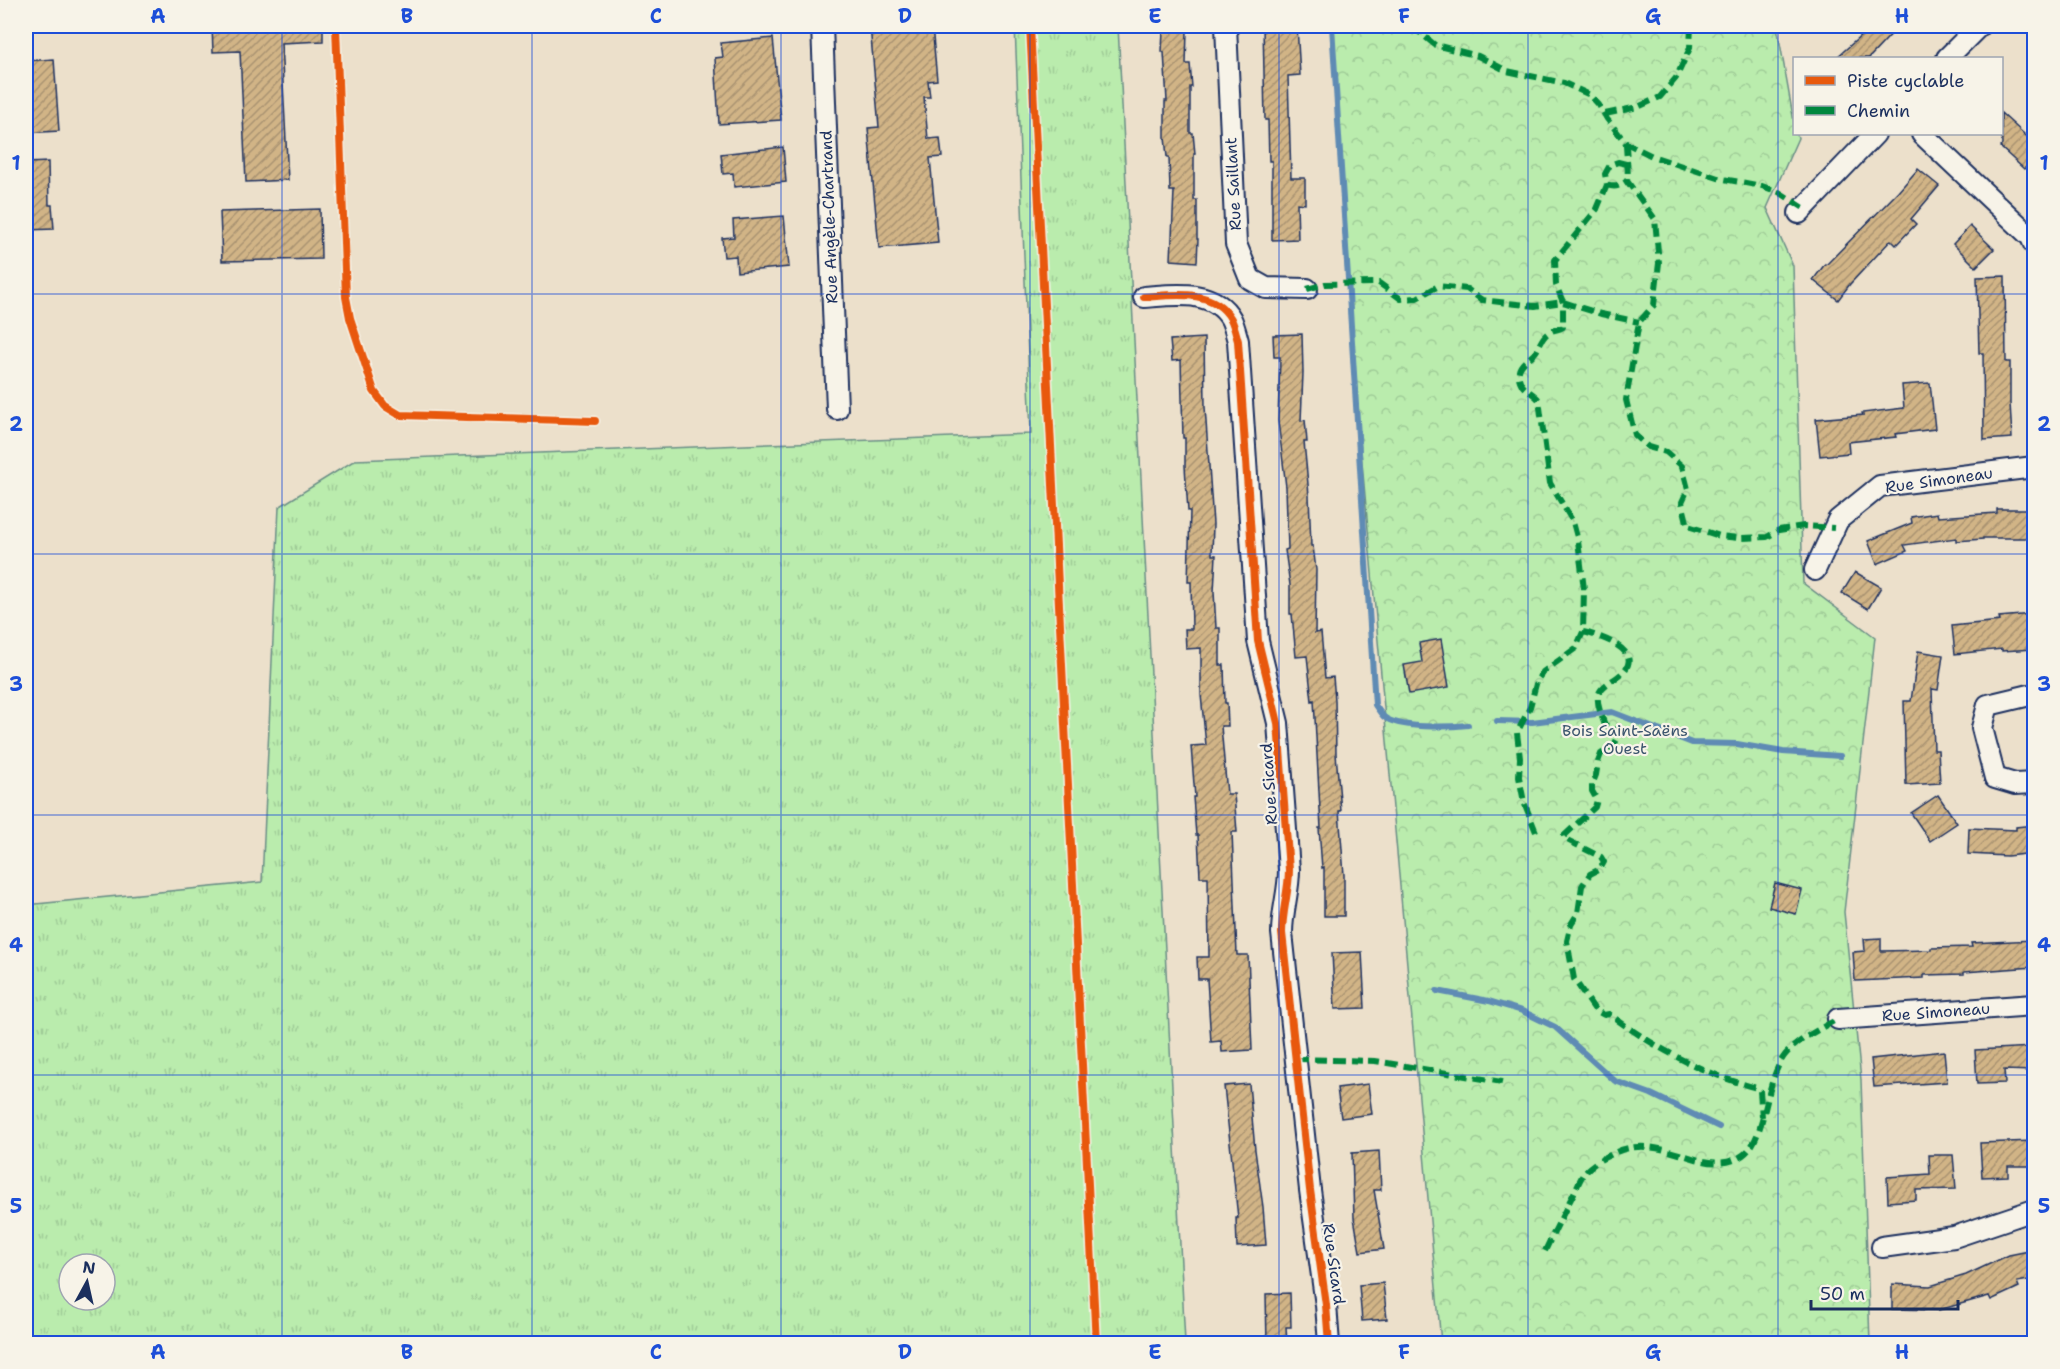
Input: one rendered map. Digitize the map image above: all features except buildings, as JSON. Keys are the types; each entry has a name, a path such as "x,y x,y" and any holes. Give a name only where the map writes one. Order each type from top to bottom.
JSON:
{"street":[{"name":"Rue Angèle-Chartrand","path":"822,26 837,409"},
{"name":"Rue Saillant","path":"1226,26 1236,244 1250,279 1266,288 1307,289"},
{"path":"1948,57 1979,26"},
{"path":"1799,213 1874,135"},
{"path":"1923,135 2031,237 2034,244"},
{"name":"Rue Sicard","path":"1144,297 1185,294 1213,300 1231,318 1238,341 1258,641 1279,734 1289,870 1289,889 1282,918 1282,933 1329,1344"},
{"name":"Rue Simoneau","path":"1815,570 1838,520 1880,486 2034,467"},
{"path":"2034,694 1988,705 1982,728 1995,778 2014,784 2034,783"},
{"name":"Rue Simoneau","path":"1838,1019 2034,1005"},
{"path":"1882,1247 1954,1237 2034,1209"}],"green space":[{"path":"1015,26 1118,26 1185,1343 26,1343 26,905 262,882 279,507 355,460 1031,434"},
{"name":"Bois Saint-Saëns Ouest","path":"1331,26 1777,26 1793,116 1793,135 1797,135 1798,138 1767,208 1793,266 1803,583 1875,637 1844,912 1861,1080 1870,1343 1441,1343 1348,306"}],"waterway":[{"path":"1332,26 1375,705 1384,717 1401,724 1468,725"},
{"path":"1497,721 1532,722 1612,712 1692,743 1737,744 1783,752 1840,756"},
{"path":"1437,991 1489,1001 1522,1011 1555,1027 1615,1081 1651,1094 1719,1127"}],"marked path":[{"path":"1412,26 1435,45 1478,56 1507,71 1564,83 1590,95 1626,143 1652,156 1718,178 1762,186 1779,192 1804,208"},
{"path":"1605,114 1638,107 1660,97 1676,78 1690,48 1691,26"},
{"path":"1626,143 1627,181 1655,219 1659,263 1654,305 1639,322 1626,400 1635,435 1648,447 1666,452 1682,466 1688,489 1682,502 1688,526 1720,536 1739,538 1767,537 1779,530 1804,526 1834,528"},
{"path":"1536,832 1524,802 1519,777 1520,758 1517,733 1530,707 1537,680 1543,672 1576,648 1583,632 1584,589 1578,541 1573,522 1550,483 1539,400 1522,385 1519,372 1520,367 1535,353 1545,335 1563,327 1563,302 1556,285 1555,260 1597,209 1607,185 1605,174 1610,165 1618,162 1626,164"},
{"path":"1607,185 1617,186 1627,181"},
{"path":"1307,289 1325,284 1379,283 1401,299 1417,298 1438,286 1467,289 1482,300 1535,306 1563,302 1601,314 1639,322"},
{"path":"1583,632 1608,640 1624,650 1628,657 1628,664 1623,672 1604,687 1598,696 1599,709 1605,725 1621,732 1614,745 1601,754 1598,762 1592,785 1592,791 1597,800 1595,807 1564,836 1565,839 1601,857 1604,862 1600,869 1590,874 1582,886 1578,913 1571,924 1567,941 1574,979 1595,1010 1604,1015 1609,1014 1643,1038 1679,1058 1717,1075 1757,1088 1760,1091 1762,1117"},
{"path":"1545,1251 1584,1173 1607,1157 1629,1148 1647,1147 1713,1162 1728,1162 1743,1155 1757,1136 1773,1080 1785,1055 1803,1039 1838,1019"},
{"path":"1296,1059 1375,1061 1502,1082"}],"cycle path":[{"path":"336,26 346,297 350,318 374,391 385,406 400,415 595,421"},
{"path":"1030,26 1096,1344"},
{"path":"1144,297 1180,295 1204,298 1214,302 1224,309 1231,319 1238,341 1258,641 1278,723 1289,870 1282,933 1329,1344"}]}
